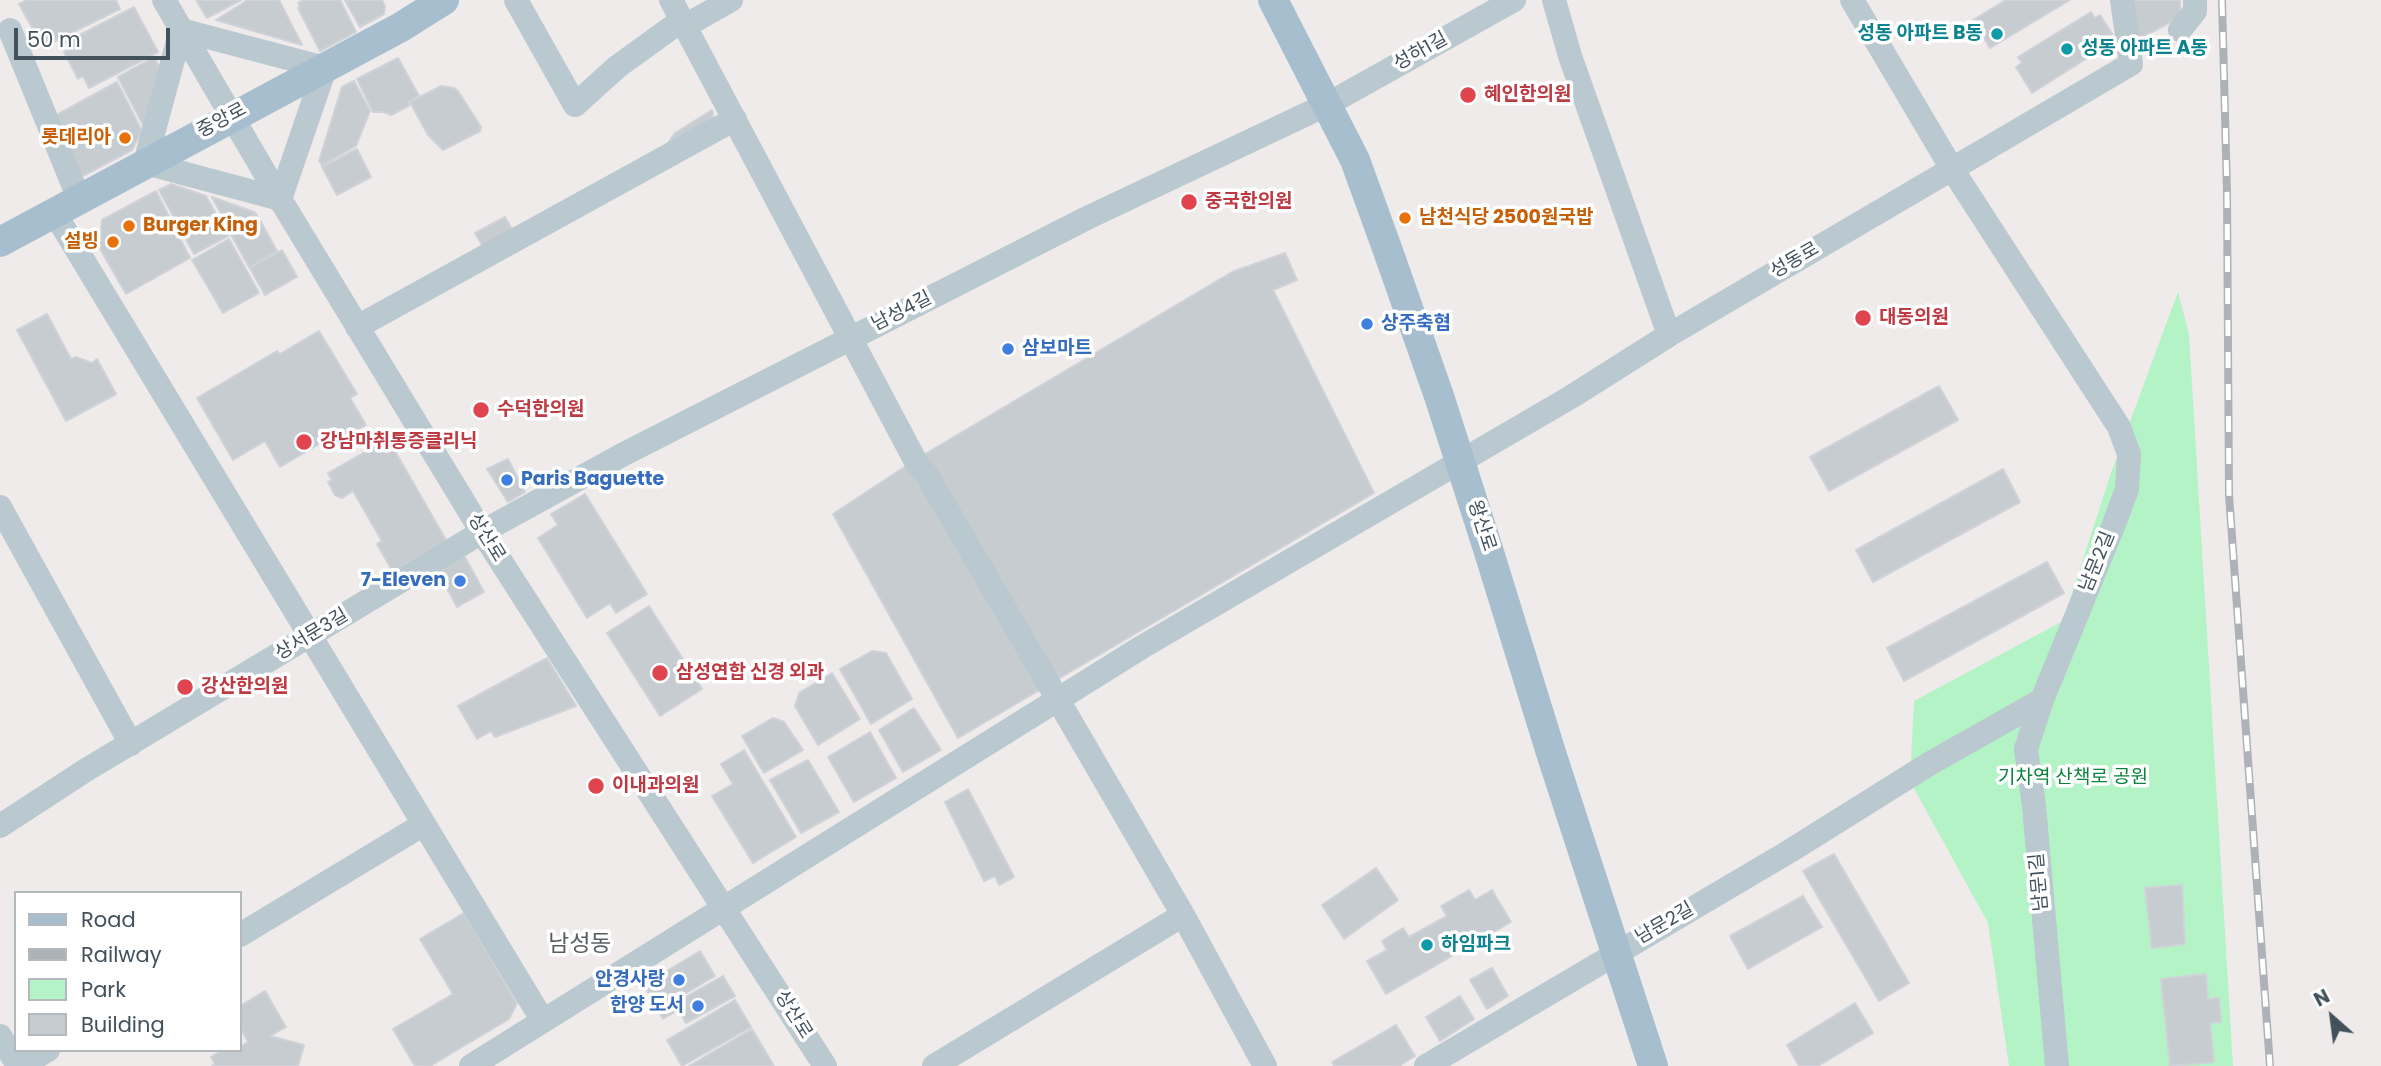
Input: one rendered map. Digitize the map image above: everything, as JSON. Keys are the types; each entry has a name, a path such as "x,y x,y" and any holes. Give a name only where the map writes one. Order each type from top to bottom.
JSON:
{"main road":[{"name":"중앙로","path":"0,242 401,27 444,0"},
{"name":"왕산로","path":"1273,0 1355,160 1460,460 1615,954 1653,1066"}],"street":[{"name":"상산로","path":"164,0 280,199 482,532 825,1066"},
{"path":"516,0 575,104 679,15 731,0"},
{"name":"성하1길","path":"1328,103 1514,0"},
{"path":"1554,0 1570,56 1669,335"},
{"name":"남문2길","path":"1426,1066 1790,851 1930,764 2042,701 2127,489 2129,454 2119,427 1952,169 1852,0"},
{"name":"성동로","path":"471,1066 1057,699 1217,602 1571,397 1669,335 2131,64 2122,0"},
{"path":"2180,30 2195,11 2194,0"},
{"path":"679,15 915,460 929,477 1183,915 1265,1066"},
{"path":"10,30 66,206 310,637 543,1021"},
{"path":"181,30 325,68 280,199 145,163 181,30"},
{"name":"남성4길","path":"482,532 633,449 1087,218 1328,103"},
{"path":"357,327 735,118"},
{"path":"0,507 131,744"},
{"name":"상서문3길","path":"0,826 482,532"},
{"name":"남문1길","path":"2042,701 2026,749 2034,806 2057,1066"},
{"path":"1997,726 2026,749"},
{"path":"242,934 424,824"},
{"path":"934,1066 1183,915"},
{"path":"0,1036 20,1066 44,1052"}],"green space":[{"name":"기차역 산책로 공원","path":"2178,292 2189,334 2233,1066 2009,1066 1988,923 1910,781 1914,701 2063,621 2111,473"}],"building":[{"path":"27,0 116,0 120,9 43,47 19,4"},
{"path":"196,0 241,0 207,18"},
{"path":"248,0 279,0 302,45 216,20"},
{"path":"304,0 340,0 356,32 320,51 298,8 298,3"},
{"path":"345,0 382,0 385,6 384,14 360,27"},
{"name":"성동 아파트 B동","path":"2006,0 2070,0 1990,48 1973,20"},
{"path":"2129,0 2180,0 2180,17 2135,41"},
{"path":"134,7 158,52 89,88 83,76 78,79 64,52 70,49 66,42"},
{"name":"성동 아파트 A동","path":"2091,12 2095,18 2100,15 2116,40 2032,93 2016,67 2022,63 2018,57"},
{"path":"154,57 160,69 144,127 118,77"},
{"path":"398,58 419,96 408,102 410,105 391,115 373,112 357,79"},
{"path":"354,81 370,111 356,146 322,165 319,161 342,87"},
{"path":"117,82 142,131 132,150 75,180 49,119"},
{"path":"441,86 458,91 481,127 480,131 443,150 428,135 410,102"},
{"path":"712,110 710,126 659,156 675,133"},
{"path":"357,149 371,177 337,195 322,167"},
{"path":"171,184 206,196 228,236 194,254 159,190"},
{"path":"156,191 190,258 126,294 99,247 102,220"},
{"path":"212,197 254,212 256,214 229,228"},
{"path":"257,215 277,251 249,267 229,231"},
{"path":"505,217 514,233 484,249 475,233"},
{"path":"229,239 259,293 223,313 192,260"},
{"path":"282,250 297,277 265,295 250,268"},
{"path":"1285,253 1297,280 1273,290 1374,493 958,738 833,514 915,460 1232,272"},
{"path":"47,314 71,359 76,357 92,363 97,359 116,394 66,421 17,330"},
{"path":"319,331 357,394 350,398 366,425 339,440 336,434 280,467 265,441 233,460 197,398 277,351 280,354"},
{"path":"1939,386 1958,420 1829,491 1810,457"},
{"path":"388,439 446,540 393,572 377,544 382,541 353,491 342,498 335,495 328,482 332,480 328,473"},
{"name":"Paris Baguette","path":"508,459 525,492 508,502 487,469"},
{"path":"2003,469 2020,502 1873,582 1856,550"},
{"path":"585,494 647,594 616,613 610,603 587,618 538,538 558,525 551,514"},
{"name":"7-Eleven","path":"464,555 484,592 457,607 437,570"},
{"path":"2047,562 2064,593 1904,681 1887,648"},
{"path":"649,606 702,689 660,716 607,633"},
{"path":"872,651 886,653 912,699 871,724 840,669"},
{"path":"547,658 576,706 495,737 491,731 477,739 458,706"},
{"path":"832,673 860,719 818,745 795,706 799,693"},
{"path":"914,708 941,750 903,772 879,730"},
{"path":"773,718 784,722 803,750 764,773 742,736"},
{"path":"870,732 896,778 854,802 828,757"},
{"path":"744,750 796,837 753,863 712,796 733,784 721,764"},
{"path":"808,760 839,812 801,833 770,780"},
{"path":"968,789 1014,877 999,885 995,876 984,881 945,802"},
{"path":"1834,854 1909,983 1879,1001 1803,871"},
{"path":"1376,868 1398,900 1344,939 1322,905"},
{"path":"2182,885 2185,944 2152,948 2145,888"},
{"name":"하임파크","path":"1469,890 1475,900 1492,890 1511,922 1386,994 1367,961 1387,950 1382,941 1403,928 1409,937 1447,916 1441,906"},
{"path":"1803,896 1822,927 1748,969 1730,936"},
{"path":"464,913 517,1003 509,1019 430,1066 415,1066 393,1029 453,994 420,939"},
{"name":"안경사랑","path":"700,951 715,976 671,1002 676,1011 663,1019 644,985"},
{"path":"1492,968 1508,996 1487,1009 1470,980"},
{"path":"2206,974 2208,999 2219,998 2221,1022 2210,1023 2214,1062 2170,1066 2161,979"},
{"name":"한양 도서","path":"723,976 735,996 686,1023 677,1013 682,999"},
{"path":"265,991 286,1027 270,1036 304,1045 298,1066 212,1066 215,1064 211,1057 219,1052 242,1052 242,1046 248,1042 242,1031 242,1005"},
{"path":"1460,996 1474,1019 1440,1041 1426,1017"},
{"path":"735,1000 751,1027 682,1066 667,1040"},
{"path":"1855,1003 1873,1033 1818,1066 1799,1066 1787,1045"},
{"path":"1396,1025 1415,1056 1399,1066 1334,1066 1332,1062"},
{"path":"752,1029 774,1066 689,1066"}],"railway":[{"path":"2222,0 2227,192 2229,495 2270,1066"}],"place":[{"name":"성동 아파트 B동","path":"1997,34"},
{"name":"성동 아파트 A동","path":"2067,49"},
{"name":"혜인한의원","path":"1468,95"},
{"name":"롯데리아","path":"125,138"},
{"name":"중국한의원","path":"1189,202"},
{"name":"남천식당 2500원국밥","path":"1405,218"},
{"name":"Burger King","path":"129,226"},
{"name":"설빙","path":"113,242"},
{"name":"대동의원","path":"1863,318"},
{"name":"상주축협","path":"1367,324"},
{"name":"삼보마트","path":"1008,349"},
{"name":"수덕한의원","path":"481,410"},
{"name":"강남마취통증클리닉","path":"304,442"},
{"name":"Paris Baguette","path":"507,480"},
{"name":"7-Eleven","path":"460,581"},
{"name":"삼성연합 신경 외과","path":"660,673"},
{"name":"강산한의원","path":"185,687"},
{"name":"이내과의원","path":"596,786"},
{"name":"하임파크","path":"1427,945"},
{"name":"안경사랑","path":"679,980"},
{"name":"한양 도서","path":"698,1006"}],"district":[{"name":"남성동","path":"580,945"}]}
